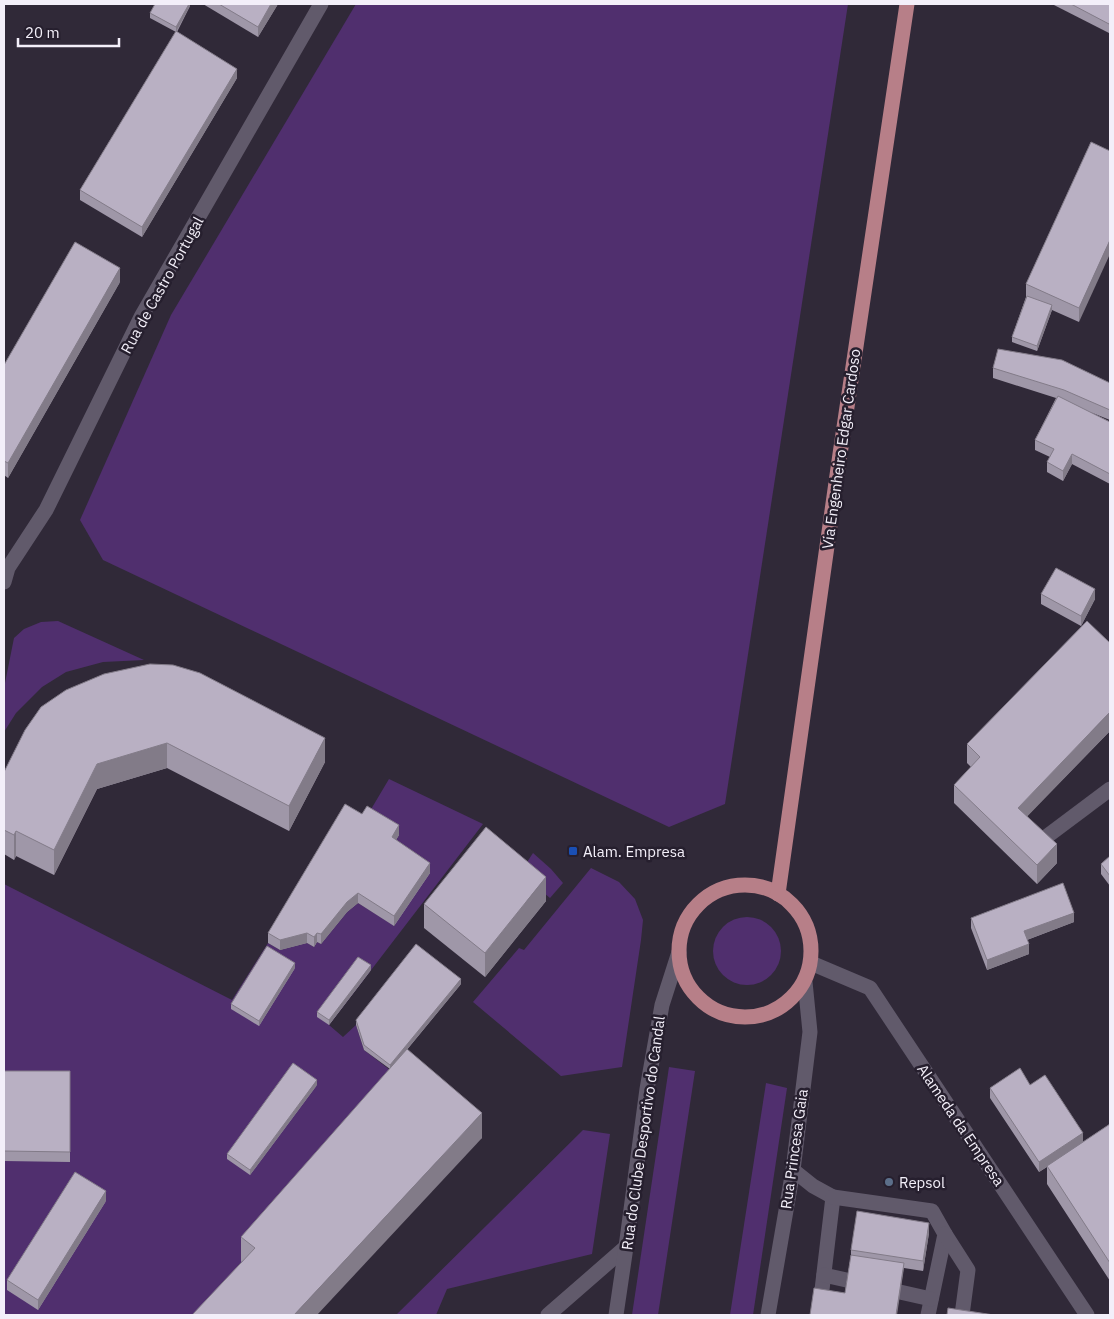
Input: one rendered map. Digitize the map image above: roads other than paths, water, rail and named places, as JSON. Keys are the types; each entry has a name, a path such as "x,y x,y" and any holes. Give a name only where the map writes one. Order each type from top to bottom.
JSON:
{"main road":[{"name":"Via Engenheiro Edgar Cardoso","path":"778,894 840,454 907,4"},
{"path":"761,887 778,894 794,907 805,923 811,943 811,963 805,982 792,998 777,1010 757,1017 740,1018 724,1014 706,1004 692,990 682,972 679,952 682,932 691,914 705,899 721,888 761,887"}],"street":[{"name":"Rua de Castro Portugal","path":"5,572 46,510 142,317 321,4"},
{"path":"1046,837 1110,789"},
{"name":"Rua do Clube Desportivo do Candal","path":"616,1315 650,1073 662,1005 679,952"},
{"name":"Alameda da Empresa","path":"811,963 870,988 1087,1315"},
{"name":"Rua Princesa Gaia","path":"768,1315 793,1170 810,1032 805,982"},
{"path":"793,1170 813,1186 834,1197 932,1211 968,1270 962,1315"},
{"path":"819,1315 834,1197"},
{"path":"928,1315 945,1234"},
{"path":"548,1315 626,1247"},
{"path":"824,1275 931,1299"}],"place":[{"name":"Alam. Empresa","path":"573,851"},
{"name":"Repsol","path":"889,1182"}]}
